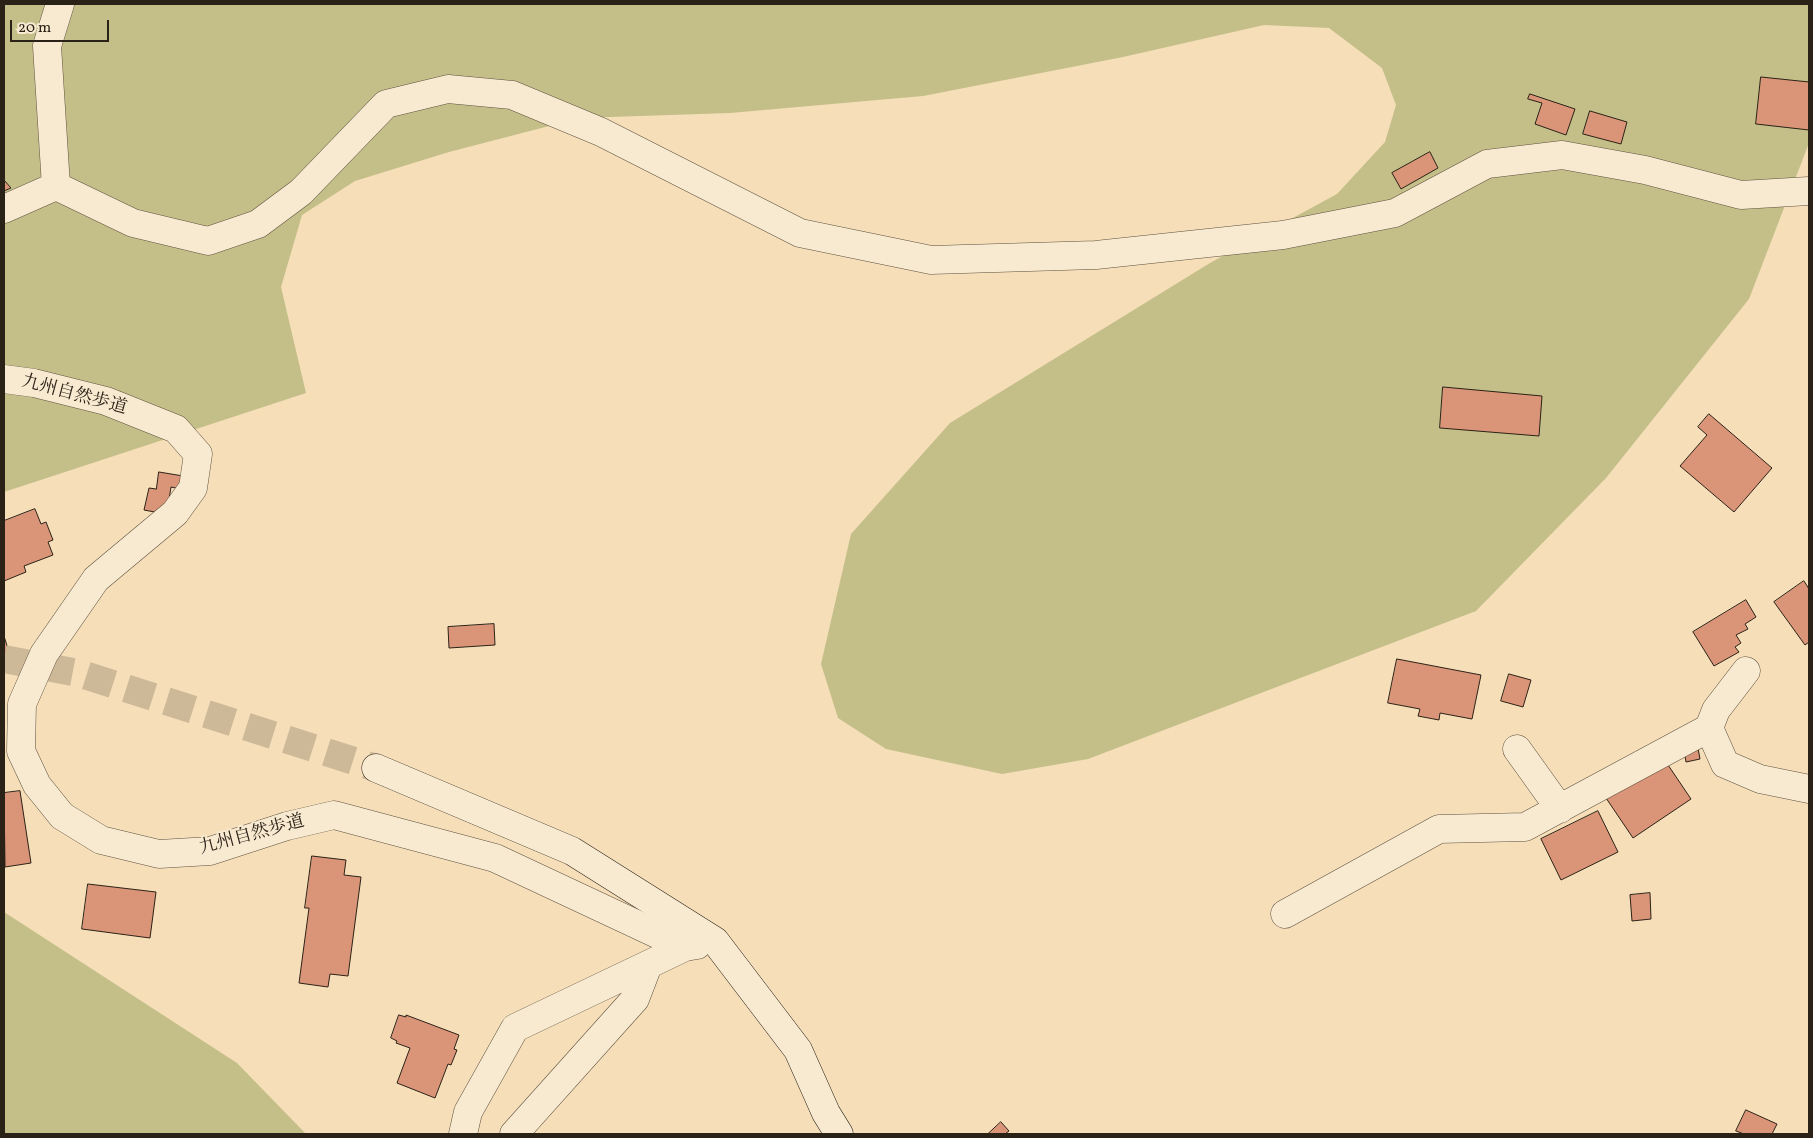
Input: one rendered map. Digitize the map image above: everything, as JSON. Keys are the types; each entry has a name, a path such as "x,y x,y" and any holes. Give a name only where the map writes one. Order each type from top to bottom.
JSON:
{"street":[{"path":"56,186 48,46 60,4"},
{"path":"4,209 56,186 133,223 208,241 258,224 301,192 386,104 448,89 512,95 601,132 800,233 931,260 1096,255 1283,236 1395,214 1487,164 1562,154 1645,170 1741,195 1809,191"},
{"name":"九州自然歩道","path":"4,379 34,383 106,401 176,429 198,454 193,488 175,513 96,579 44,654 22,704 21,751 37,785 62,816 101,840 159,854 210,851 287,826 334,815 495,858 686,948"},
{"path":"1285,914 1438,829 1525,827 1560,809 1709,728 1716,710 1746,671"},
{"path":"1709,728 1725,764 1760,779 1809,789"},
{"path":"1517,749 1560,809"},
{"path":"376,768 572,852 715,941 798,1050 826,1113 839,1134"},
{"path":"463,1134 468,1112 515,1028 686,948 715,941"},
{"path":"514,1134 634,999 648,965"}],"shaded area":[{"path":"4,4 1809,4 1809,143 1749,299 1606,478 1476,611 1088,759 1002,774 886,749 838,718 821,664 851,534 950,423 1210,263 1337,194 1385,142 1396,105 1382,68 1329,28 1264,25 1123,57 923,96 730,113 580,118 449,152 355,181 302,215 281,287 306,393 4,492"},
{"path":"4,912 237,1063 306,1134 4,1134"}],"building":[{"path":"1761,77 1809,82 1809,130 1756,124"},
{"path":"1530,94 1575,109 1566,135 1535,124 1542,103 1528,99"},
{"path":"1590,111 1627,122 1621,144 1583,134"},
{"path":"1430,152 1438,168 1401,189 1392,173"},
{"path":"4,180 11,188 4,191"},
{"path":"1443,387 1542,396 1539,436 1440,428"},
{"path":"1709,414 1772,468 1734,512 1680,466 1707,435 1698,427"},
{"path":"159,472 183,476 180,489 171,487 168,506 160,513 144,510 149,488 156,489"},
{"path":"35,509 41,524 46,522 53,540 48,542 53,555 24,566 26,572 4,581 4,521"},
{"path":"1804,581 1809,589 1809,642 1805,645 1774,602"},
{"path":"1746,600 1756,617 1745,624 1748,629 1736,635 1741,643 1735,647 1739,652 1714,666 1693,632"},
{"path":"494,624 495,645 449,648 448,627"},
{"path":"4,636 13,665 4,668"},
{"path":"1397,659 1481,675 1472,719 1440,713 1439,720 1418,716 1420,709 1388,703"},
{"path":"1509,674 1531,680 1523,707 1501,701"},
{"path":"1698,748 1700,759 1686,762 1684,750"},
{"path":"1664,759 1691,799 1633,838 1606,798"},
{"path":"20,791 31,863 5,867 4,793"},
{"path":"1598,811 1618,852 1561,880 1541,839"},
{"path":"312,856 346,860 344,875 361,877 348,976 330,974 328,987 299,983 309,908 305,908"},
{"path":"88,884 156,892 150,938 82,929"},
{"path":"1650,893 1651,919 1632,921 1630,895"},
{"path":"399,1015 406,1017 406,1015 459,1035 454,1049 457,1050 451,1065 448,1064 435,1098 397,1083 410,1048 396,1043 397,1041 391,1038"},
{"path":"1746,1110 1777,1124 1772,1134 1744,1134 1736,1131"},
{"path":"1001,1122 1009,1131 1005,1134 988,1134"}],"tunnel":[{"path":"4,659 78,673 376,768"}]}
